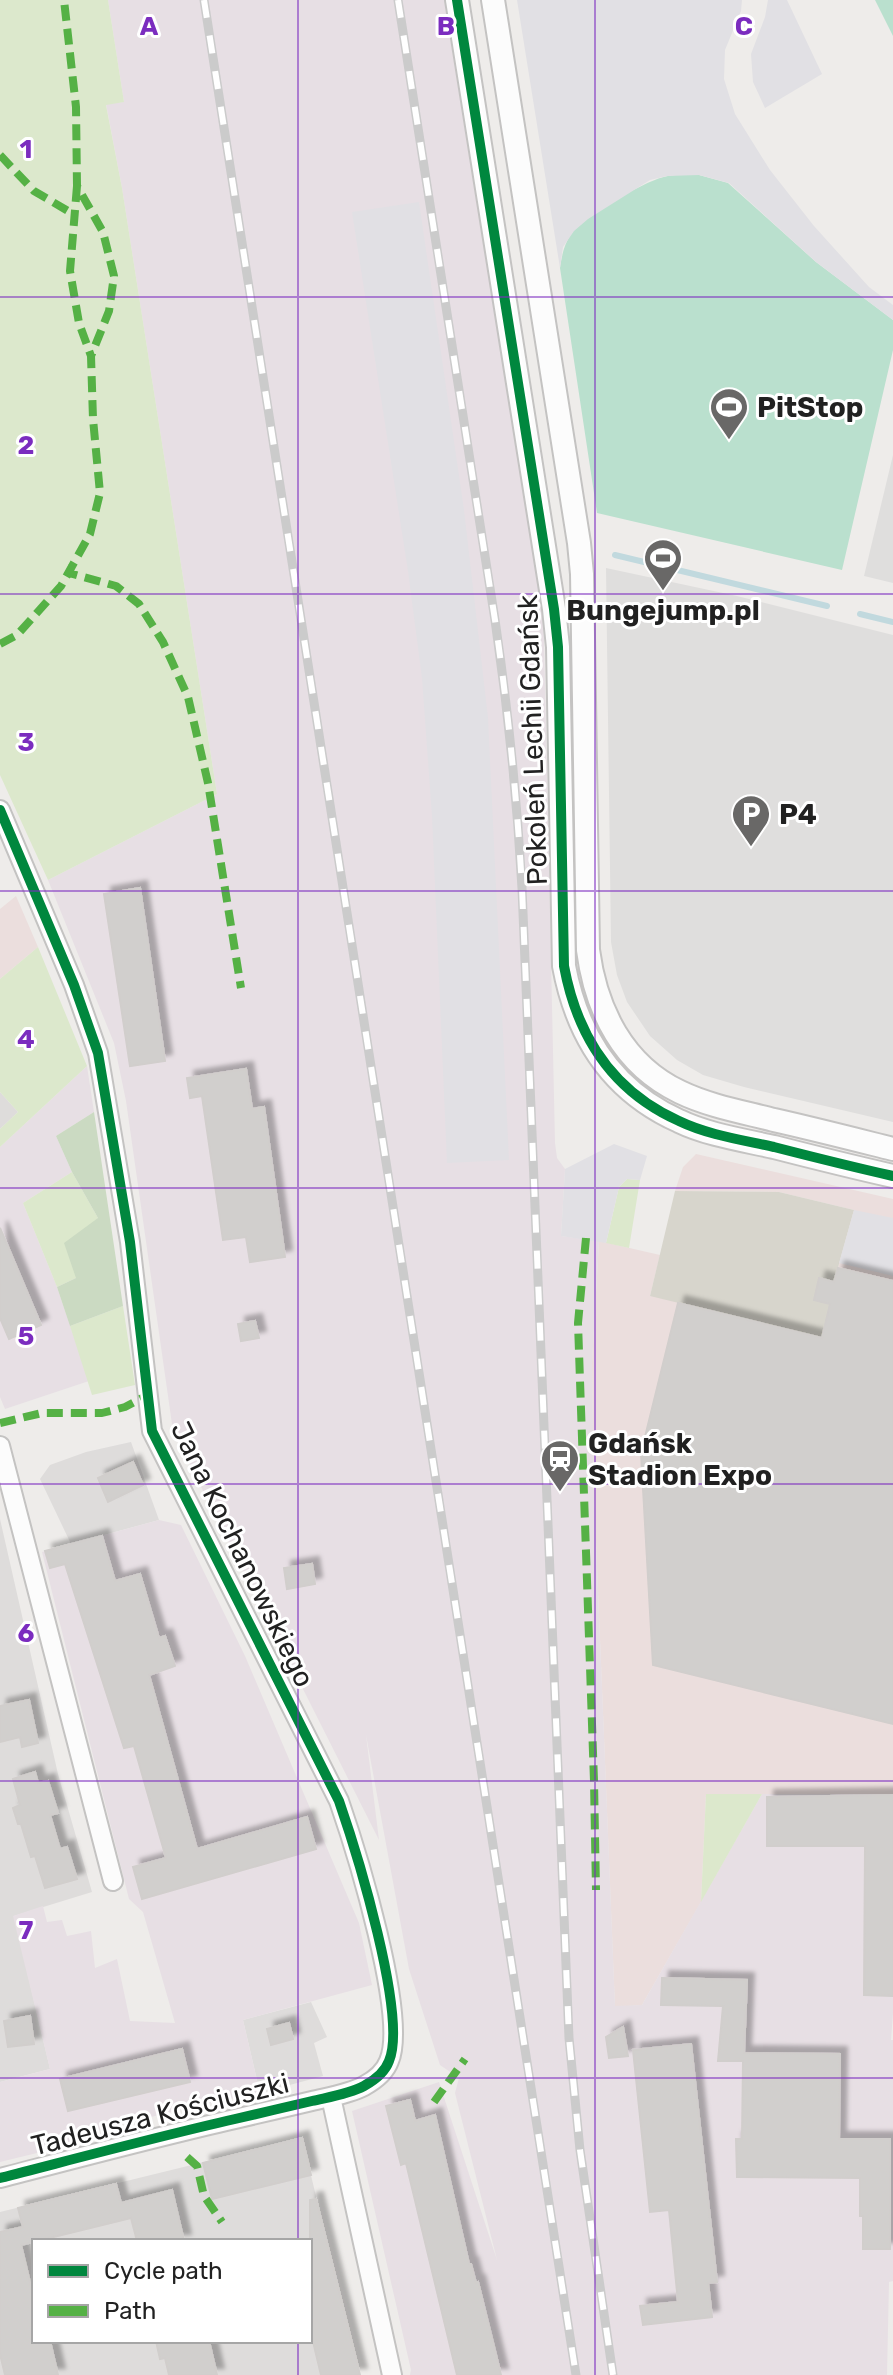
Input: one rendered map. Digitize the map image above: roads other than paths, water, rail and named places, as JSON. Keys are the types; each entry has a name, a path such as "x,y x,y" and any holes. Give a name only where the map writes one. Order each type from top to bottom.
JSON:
{"street":[{"name":"Pokoleń Lechii Gdańsk","path":"457,0 558,647 564,966 568,990 586,1035 615,1076 654,1108 679,1121 712,1132 893,1176"},
{"name":"Pokoleń Lechii Gdańsk","path":"493,0 577,527 582,574 588,950 600,1005 631,1055 678,1092 720,1106 893,1149"},
{"path":"485,178 520,172"},
{"path":"542,532 577,527"},
{"name":"Jana Kochanowskiego","path":"0,810 74,985 98,1053 130,1242 152,1431 339,1801 355,1846 387,1981 393,2027 391,2055 378,2077 363,2087 331,2097"},
{"path":"712,1132 720,1106"},
{"path":"0,1446 113,1881"},
{"path":"331,2097 392,2375"},
{"name":"Tadeusza Kościuszki","path":"0,2178 331,2097"}],"waterway":[{"path":"615,555 827,606"},
{"path":"860,614 893,622"}],"railway":[{"path":"204,0 576,2375"},
{"path":"398,0 495,620 515,787 522,888 569,2038 580,2150 613,2375"}],"place":[{"name":"PitStop","path":"729,441"},
{"name":"Bungejump.pl","path":"663,592"},
{"name":"P4","path":"751,848"},
{"name":"Gdańsk Stadion Expo","path":"560,1493"}]}
